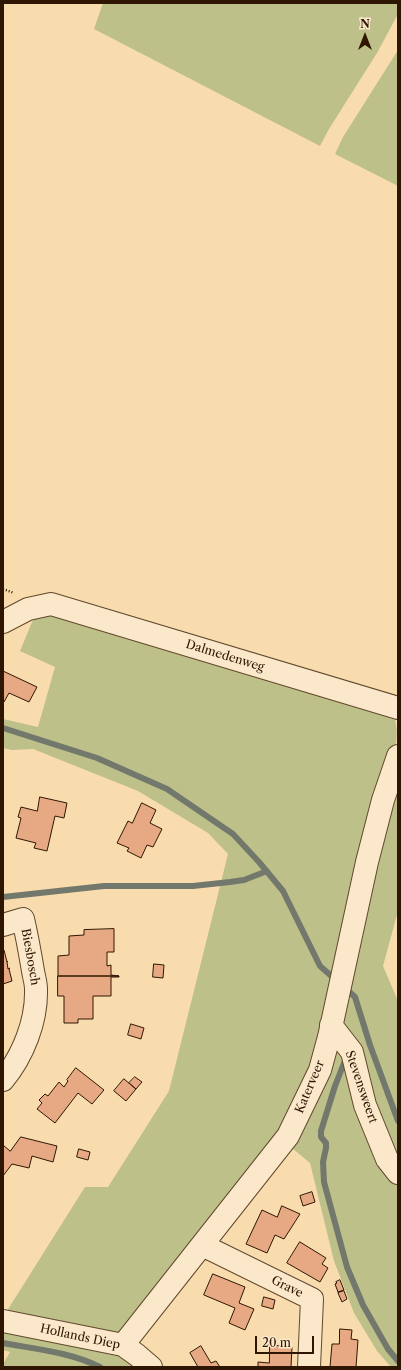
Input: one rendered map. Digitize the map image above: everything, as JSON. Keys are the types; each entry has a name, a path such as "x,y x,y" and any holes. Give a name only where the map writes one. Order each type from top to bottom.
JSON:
{"street":[{"name":"Dalmedenweg","path":"3,622 28,609 51,604 398,708"},
{"name":"Katerveer","path":"123,1345 288,1136 320,1070 338,996 367,862 383,800 398,756"},
{"name":"Biesbosch","path":"3,925 23,919 29,944 36,989 34,1015 24,1046 10,1072 3,1080"},
{"name":"Stevensweert","path":"331,1025 352,1052 365,1105 388,1159 398,1173"},
{"name":"Grave","path":"202,1246 312,1299 309,1367"},
{"name":"Hollands Diep","path":"3,1321 123,1345 151,1367"}],"green space":[{"path":"103,3 398,3 398,14 377,53 329,129 320,146 94,29"},
{"path":"398,50 398,186 335,154 343,137"},
{"path":"37,610 394,716 397,732 395,748 385,778 323,1047 289,1124 123,1337 5,1314 85,1187 108,1187 169,1091 228,854 208,833 138,791 33,749 12,750 3,748 3,719 38,727 55,667 20,651"},
{"path":"398,773 398,911 383,966 398,1001 398,1367 391,1367 377,1351 354,1313 334,1261 310,1163 287,1144"},
{"path":"3,1329 116,1352 138,1367 3,1367 3,1364 10,1352 3,1350"}],"building":[{"path":"3,671 37,687 29,702 9,693 3,702"},
{"path":"40,797 67,803 64,818 55,816 47,851 34,848 36,843 16,838 21,818 18,817 21,807 37,811"},
{"path":"142,803 156,810 150,823 162,829 153,847 147,845 141,858 127,851 129,848 117,843 128,821 132,823"},
{"path":"114,929 114,952 107,952 107,966 111,965 111,975 119,976 58,976 58,956 69,955 69,936 84,935 84,930"},
{"path":"3,950 8,969 10,968 12,981 3,984"},
{"path":"154,964 164,965 163,978 153,977"},
{"path":"58,976 119,977 111,977 111,996 93,996 93,1019 78,1019 78,1023 64,1023 64,996 58,996"},
{"path":"131,1024 144,1028 141,1039 128,1035"},
{"path":"76,1068 104,1090 92,1104 78,1093 55,1123 37,1109 42,1103 39,1100 45,1094 48,1096 59,1082 64,1087 68,1081 67,1080"},
{"path":"135,1077 142,1082 136,1089 129,1083"},
{"path":"124,1079 136,1089 126,1101 114,1091"},
{"path":"21,1137 57,1146 53,1162 32,1156 29,1168 12,1164 3,1176 3,1145 10,1151"},
{"path":"79,1149 90,1152 88,1160 77,1157"},
{"path":"312,1192 315,1202 303,1206 300,1196"},
{"path":"282,1206 300,1214 284,1239 275,1235 267,1253 246,1244 262,1210 277,1217"},
{"path":"300,1242 326,1258 322,1264 328,1268 320,1282 287,1263"},
{"path":"213,1274 245,1287 239,1303 254,1309 245,1330 229,1323 235,1308 204,1295"},
{"path":"340,1280 344,1290 338,1292 335,1284"},
{"path":"344,1291 347,1299 342,1302 338,1293"},
{"path":"264,1297 275,1300 273,1309 262,1306"},
{"path":"340,1329 352,1330 351,1339 358,1340 356,1367 330,1367 332,1344 339,1344"},
{"path":"270,1345 292,1347 291,1367 258,1367 258,1362 269,1363"},
{"path":"201,1346 211,1363 216,1361 220,1367 198,1367 190,1353"}],"waterway":[{"path":"3,728 97,758 167,789 233,834 283,891 320,966 337,981"},
{"path":"3,897 104,886 193,886 244,880 267,871"},
{"path":"344,987 355,997 370,1045 398,1121"},
{"path":"346,1058 335,1086 321,1131 321,1137 326,1143 323,1162 324,1182 347,1267 363,1305 388,1349 398,1361"},
{"path":"3,1343 65,1354 100,1367"}]}
